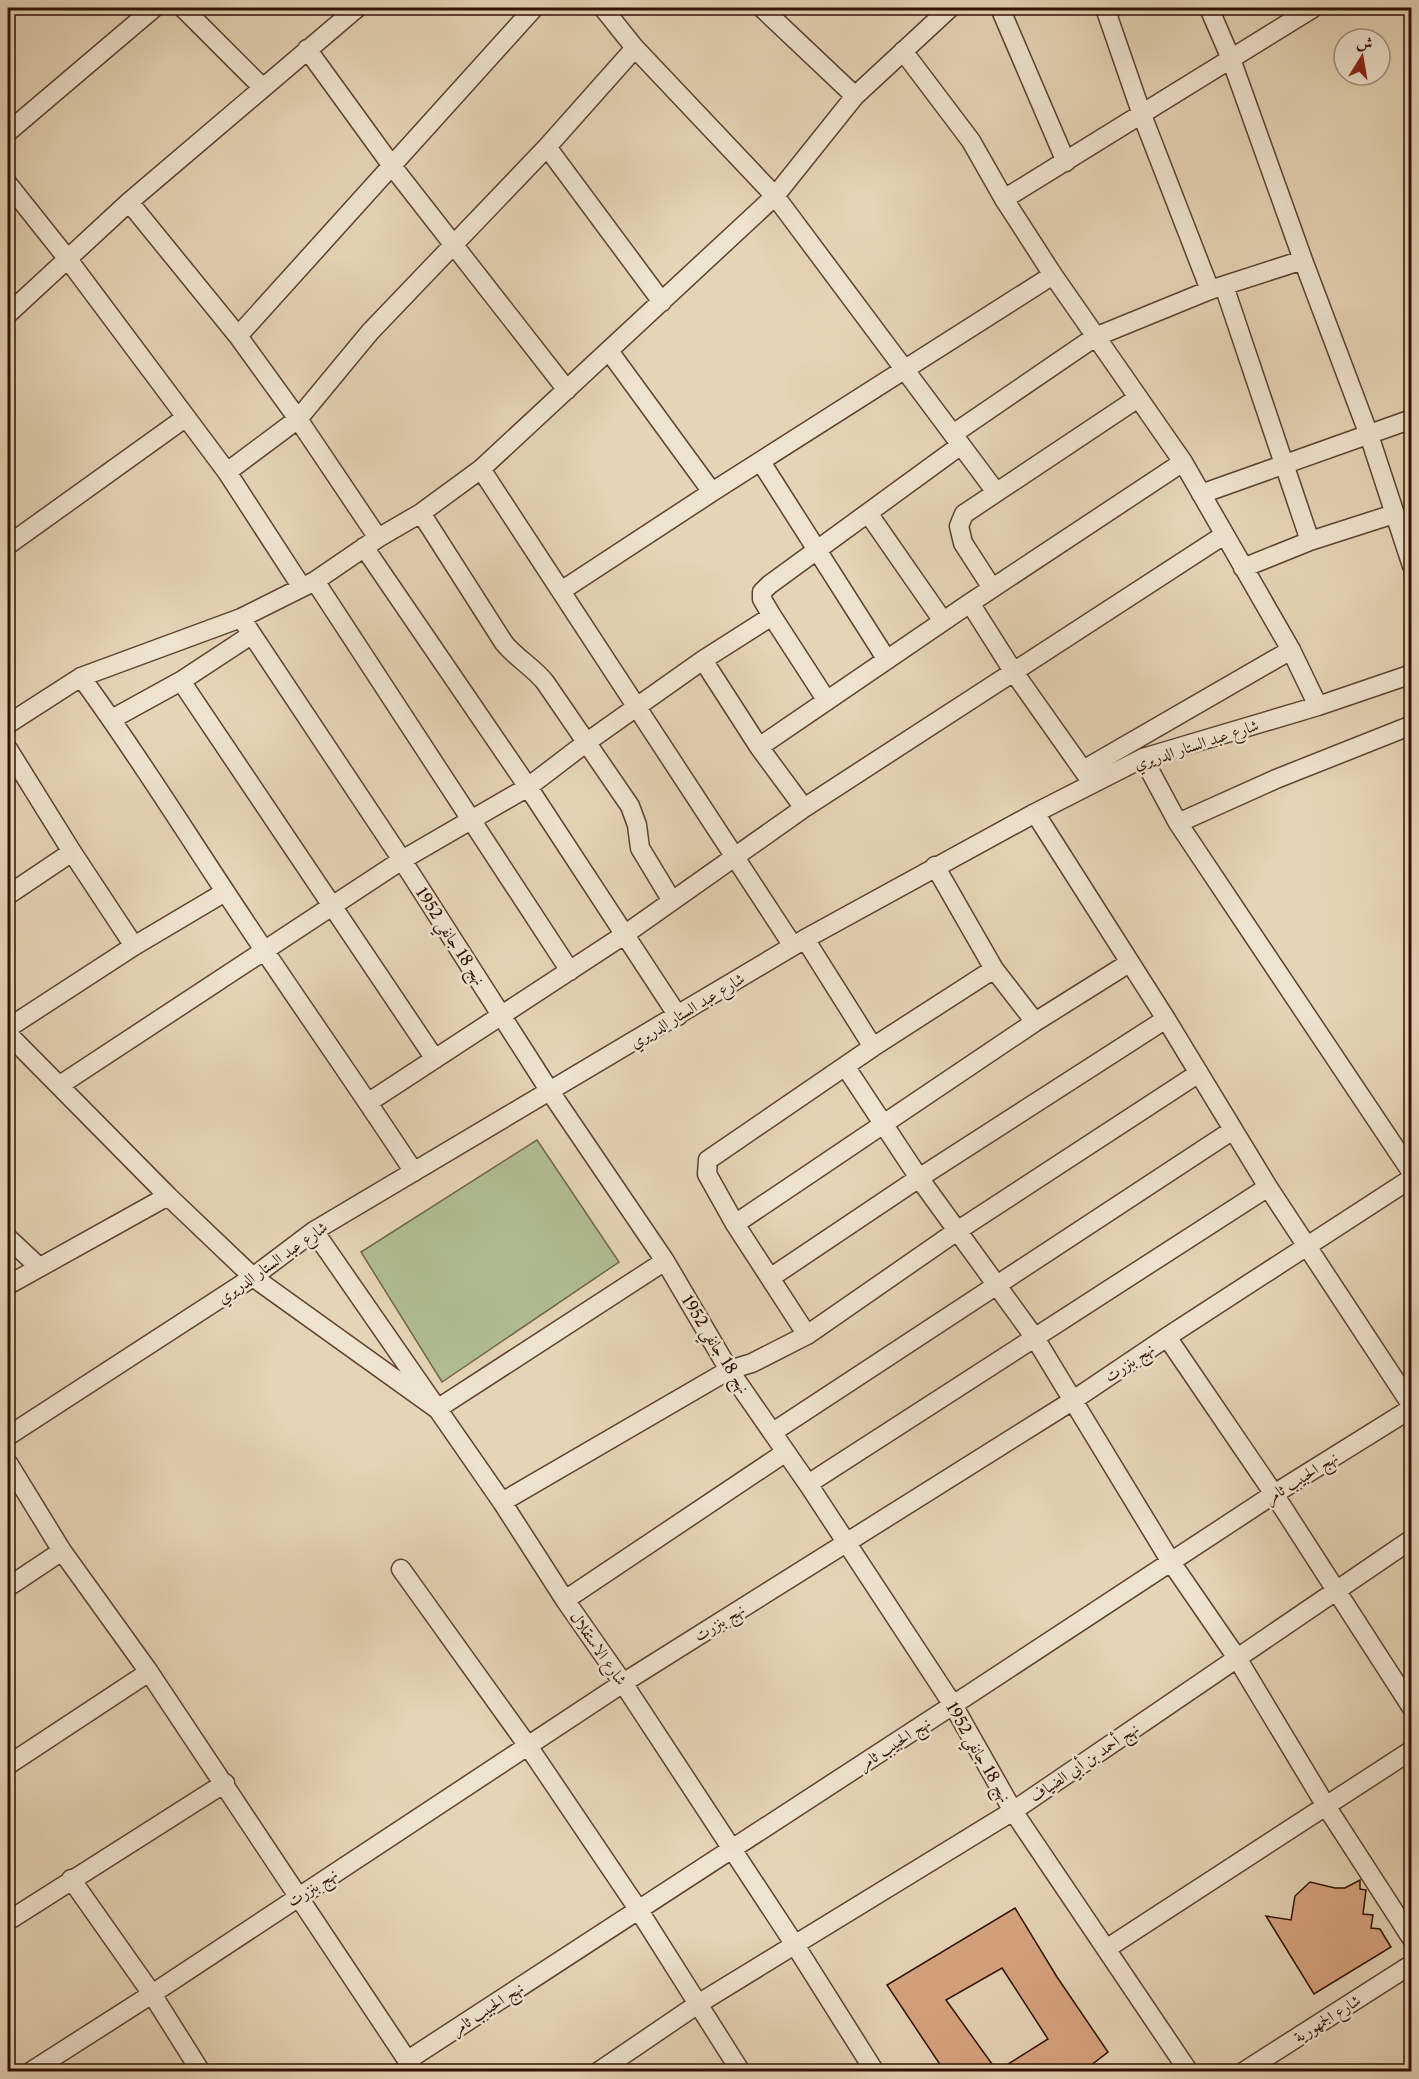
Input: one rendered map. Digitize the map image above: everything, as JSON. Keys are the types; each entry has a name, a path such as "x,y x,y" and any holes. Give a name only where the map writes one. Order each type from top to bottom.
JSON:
{"street":[{"path":"8,132 154,8"},
{"path":"183,8 262,87"},
{"path":"8,314 129,202 357,8"},
{"path":"238,336 534,8"},
{"path":"603,8 635,48 775,196 996,492"},
{"path":"762,8 855,96"},
{"path":"8,724 81,677 241,618 308,584 371,542 421,513 481,469 775,196 855,96 950,8"},
{"path":"1000,8 1066,162"},
{"path":"1105,8 1142,115 1217,288 1284,464 1310,541"},
{"path":"1209,8 1231,59 1369,435 1412,566"},
{"path":"1004,199 1142,115 1307,9"},
{"path":"227,472 298,419 370,332 547,147 635,48"},
{"path":"307,49 392,166 567,390"},
{"path":"903,51 971,141 1004,199 1053,275 1183,462 1291,650 1318,706"},
{"path":"547,147 662,302"},
{"path":"8,184 227,472 308,584 472,819 570,971"},
{"path":"129,202 238,336 298,419 371,542 678,1016"},
{"path":"827,701 762,599 764,590 868,513 957,440 1095,337 1217,288 1303,260"},
{"path":"561,591 1053,275"},
{"path":"609,351 712,492"},
{"path":"992,588 963,543 959,526 964,514 1138,398"},
{"path":"8,545 185,418"},
{"path":"1201,494 1412,420"},
{"path":"761,462 887,660"},
{"path":"759,747 969,603 1183,462"},
{"path":"481,469 735,857 873,1047"},
{"path":"421,513 504,643 546,682 630,806 637,825 640,848 672,901"},
{"path":"868,513 943,621"},
{"path":"1243,568 1310,541 1394,514"},
{"path":"369,1102 624,935 804,808 1224,535"},
{"path":"969,603 1013,671 1088,777 1291,650"},
{"path":"60,1086 402,860 528,787 586,742 703,660 772,616"},
{"name":"نهج 18 جانفي 1952","path":"241,618 402,860 549,1090 665,1262 729,1370 808,1484 953,1705 1013,1811 1189,2072"},
{"path":"112,719 181,681 251,635"},
{"path":"703,660 759,747 804,808"},
{"name":"شارع عبد الستار الدريري","path":"8,1436 253,1277 314,1231 799,943 935,866 1035,813 1088,777 1318,706 1412,674"},
{"path":"81,677 112,719 264,951 369,1102 414,1172"},
{"path":"181,681 435,1059"},
{"path":"1178,823 1276,779 1412,725"},
{"path":"8,749 134,946"},
{"path":"1143,759 1178,823 1412,1175"},
{"path":"1035,813 1166,1019 1268,1188 1412,1407"},
{"path":"8,895 72,852"},
{"path":"935,866 994,969 1035,1022"},
{"path":"8,1028 134,946 225,892"},
{"path":"735,1224 1035,1022 1129,963"},
{"path":"807,1335 735,1224 707,1174 708,1160 873,1047 994,969"},
{"path":"770,1278 919,1178 1166,1019"},
{"path":"8,1034 168,1196 253,1277 437,1410 665,1262"},
{"path":"845,1066 919,1178 1035,1338 1171,1562 1236,1658 1326,1806 1412,1939"},
{"path":"502,1502 729,1370 752,1362 807,1335 957,1231 1199,1073"},
{"path":"773,1432 1233,1130"},
{"name":"نهج بنزرت","path":"30,2072 623,1683 1072,1401 1412,1175"},
{"path":"808,1484 1268,1188"},
{"path":"12,1277 39,1267 168,1196"},
{"name":"شارع الاستقلال","path":"314,1231 502,1502 565,1600 623,1683 795,1945 875,2072"},
{"path":"8,1238 39,1267"},
{"path":"1167,1336 1274,1494 1412,1708"},
{"name":"نهج الحبيب ثامر","path":"412,2066 638,1909 1274,1494 1412,1407"},
{"path":"565,1600 786,1452"},
{"path":"8,1464 62,1551 149,1672 412,2066"},
{"name":"نهج أحمد بن أبي الضياف","path":"598,2072 698,2004 1013,1811 1412,1539"},
{"path":"8,1587 62,1551"},
{"path":"401,1569 528,1746 638,1909 741,2072"},
{"path":"8,1765 149,1672"},
{"path":"1106,1949 1412,1750"},
{"path":"8,1921 71,1879 225,1784"},
{"path":"71,1879 152,1994 201,2072"},
{"name":"شارع الجمهورية","path":"1243,2072 1412,1964"}],"green space":[{"path":"537,1140 619,1262 442,1382 361,1252"}],"building":[{"path":"1360,1880 1360,1889 1366,1890 1363,1914 1373,1915 1371,1928 1380,1929 1391,1947 1314,1994 1266,1916 1291,1920 1295,1896 1310,1882 1345,1888"},
{"path":"1015,1908 1057,1977 1108,2052 1082,2072 945,2072 887,1985","holes":["1002,1968 1048,2039 997,2071 946,2000"]}]}
